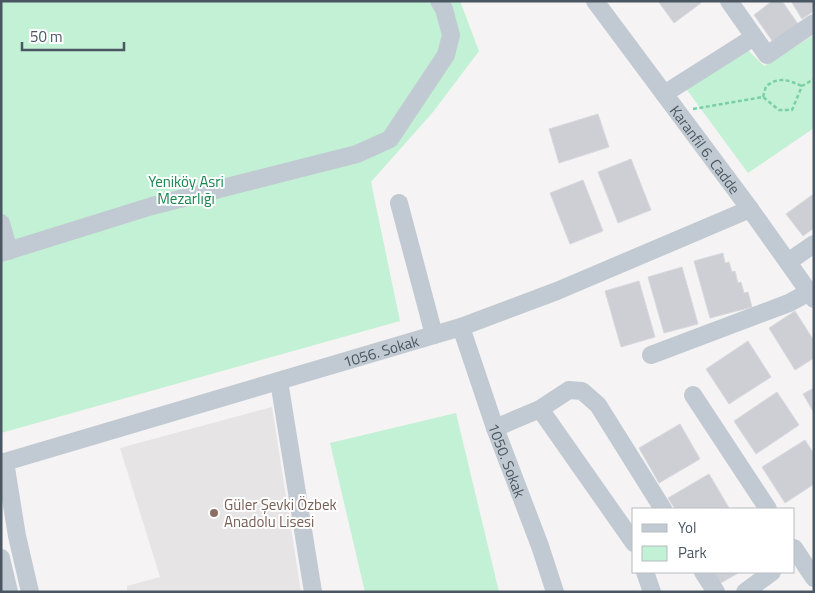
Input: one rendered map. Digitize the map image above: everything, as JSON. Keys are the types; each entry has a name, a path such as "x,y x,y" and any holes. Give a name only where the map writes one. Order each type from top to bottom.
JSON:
{"street":[{"path":"1,224 5,252 152,206 357,154 390,139 446,55 451,35 440,1"},
{"name":"Karanfil 6. Cadde","path":"595,1 750,209 812,296"},
{"path":"729,1 767,56 814,23"},
{"path":"664,94 754,37"},
{"path":"399,203 434,335"},
{"name":"1056. Sokak","path":"3,463 461,327 557,291 750,209"},
{"path":"788,262 814,244"},
{"path":"651,355 812,296"},
{"name":"1050. Sokak","path":"461,327 495,428 540,546 555,592"},
{"path":"279,381 313,592"},
{"path":"495,428 540,409 569,390 582,391 598,404 662,508"},
{"path":"693,395 767,508"},
{"path":"540,409 632,540"},
{"path":"3,463 30,592"},
{"path":"795,552 814,578"},
{"path":"1,558 9,592"},
{"path":"704,573 716,592"},
{"path":"745,592 771,573"}],"path":[{"path":"677,111 763,97 779,110 792,110 802,86 814,78"},
{"path":"763,97 766,86 776,80 788,80 802,86"}],"shaded area":[{"name":"Güler Şevki Özbek Anadolu Lisesi","path":"272,407 301,592 127,592 127,586 160,577 120,448"}],"green space":[{"name":"Yeniköy Asri Mezarlığı","path":"1,1 460,1 479,51 433,112 371,182 400,321 1,433"},
{"path":"814,35 814,128 748,173 684,86 748,50 764,66"},
{"path":"456,413 499,592 365,592 330,443"}],"building":[{"path":"658,1 700,1 701,3 674,23"},
{"path":"772,1 782,1 798,24 773,42 754,15"},
{"path":"791,1 814,1 814,11 802,19"},
{"path":"598,114 609,147 559,163 549,129"},
{"path":"631,159 651,210 618,223 598,172"},
{"path":"583,180 603,231 570,244 550,193"},
{"path":"812,195 814,197 814,228 803,236 786,214"},
{"path":"723,253 725,263 729,262 732,272 735,271 738,283 741,282 744,293 748,292 752,307 710,318 694,261"},
{"path":"682,267 698,324 664,333 648,277"},
{"path":"639,281 655,337 621,347 605,291"},
{"path":"795,311 814,341 814,358 795,370 769,328"},
{"path":"748,341 771,377 729,404 706,369"},
{"path":"814,388 814,413 803,394"},
{"path":"777,392 799,425 756,454 734,421"},
{"path":"680,424 700,459 659,483 639,448"},
{"path":"805,440 814,454 814,484 785,503 762,467"},
{"path":"709,474 729,508 674,508 668,498"},
{"path":"713,573 738,573 719,584"}],"place":[{"name":"Güler Şevki Özbek Anadolu Lisesi","path":"214,513"}]}
